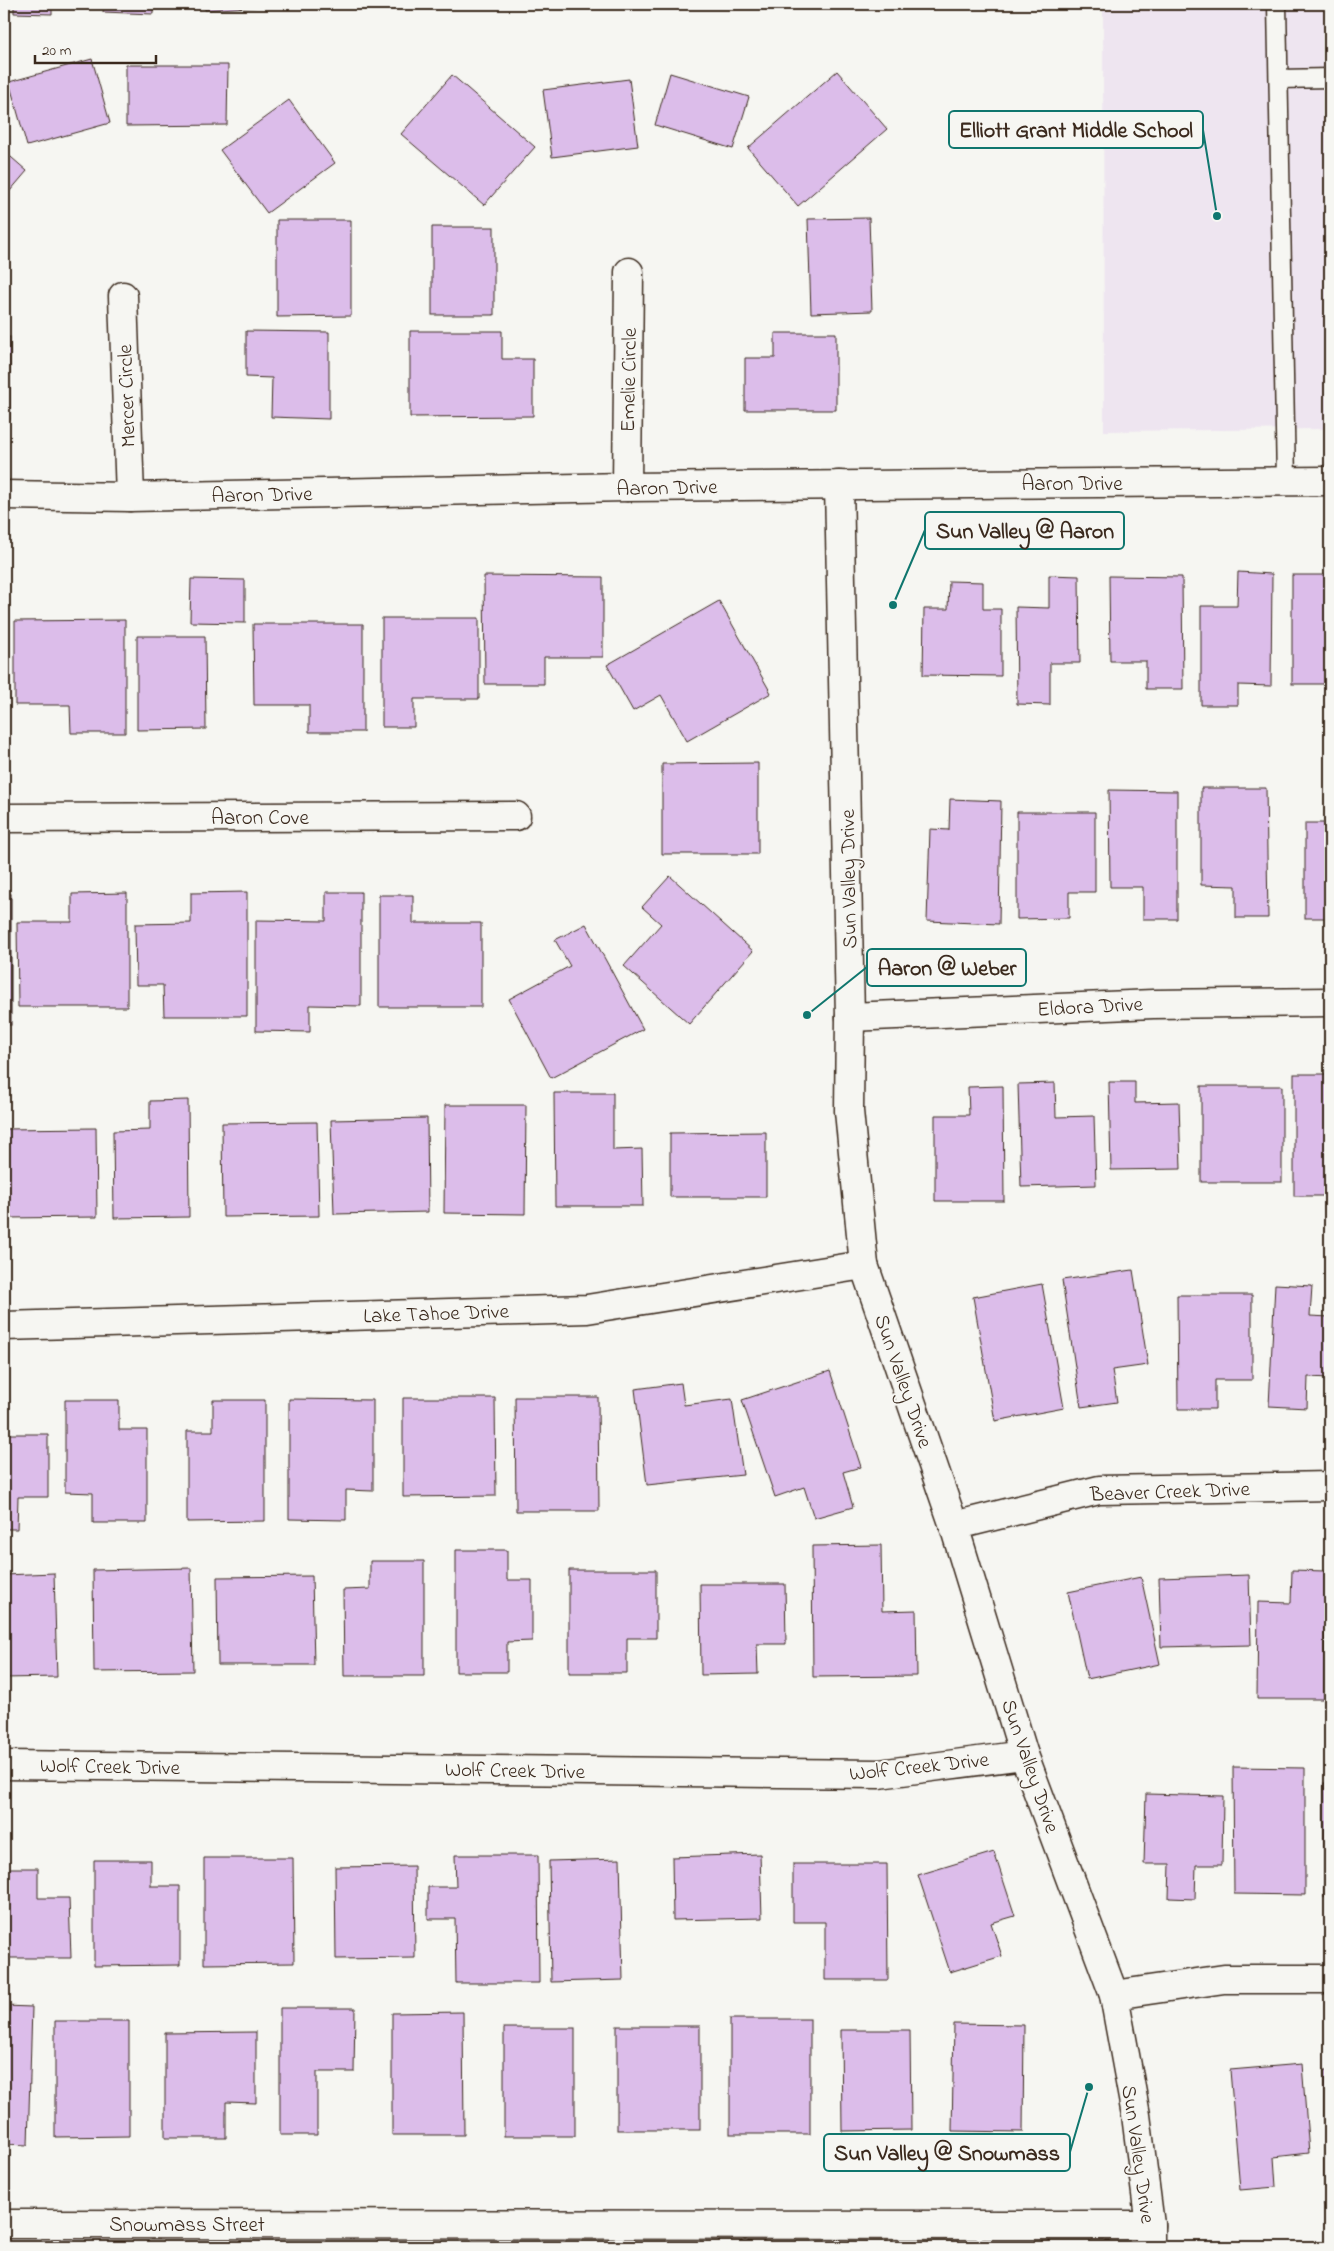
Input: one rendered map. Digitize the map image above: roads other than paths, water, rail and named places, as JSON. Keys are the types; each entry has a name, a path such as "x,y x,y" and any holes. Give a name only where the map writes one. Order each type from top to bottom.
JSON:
{"street":[{"name":"Emelie Circle","path":"627,487 629,272"},
{"name":"Mercer Circle","path":"123,296 130,497"},
{"name":"Aaron Drive","path":"4,495 130,497 627,487 1330,481"},
{"name":"Sun Valley Drive","path":"839,485 850,1017 849,1111 864,1265 954,1526 1024,1755 1114,1996 1136,2115 1150,2236"},
{"name":"Aaron Cove","path":"4,818 516,816"},
{"name":"Eldora Drive","path":"850,1017 1153,1004 1330,1002"},
{"name":"Lake Tahoe Drive","path":"4,1326 587,1309 864,1265"},
{"name":"Beaver Creek Drive","path":"954,1526 1099,1490 1330,1486"},
{"name":"Wolf Creek Drive","path":"4,1765 879,1774 1024,1755"},
{"path":"1114,1996 1224,1979 1330,1979"},
{"name":"Snowmass Street","path":"4,2224 1150,2236"}],"lane":[{"path":"1278,4 1286,481"},
{"path":"1279,79 1330,78"}],"place":[{"name":"Elliott Grant Middle School","path":"1217,216"},
{"name":"Sun Valley @ Aaron","path":"893,605"},
{"name":"Aaron @ Weber","path":"807,1015"},
{"name":"Sun Valley @ Snowmass","path":"1089,2087"}]}
